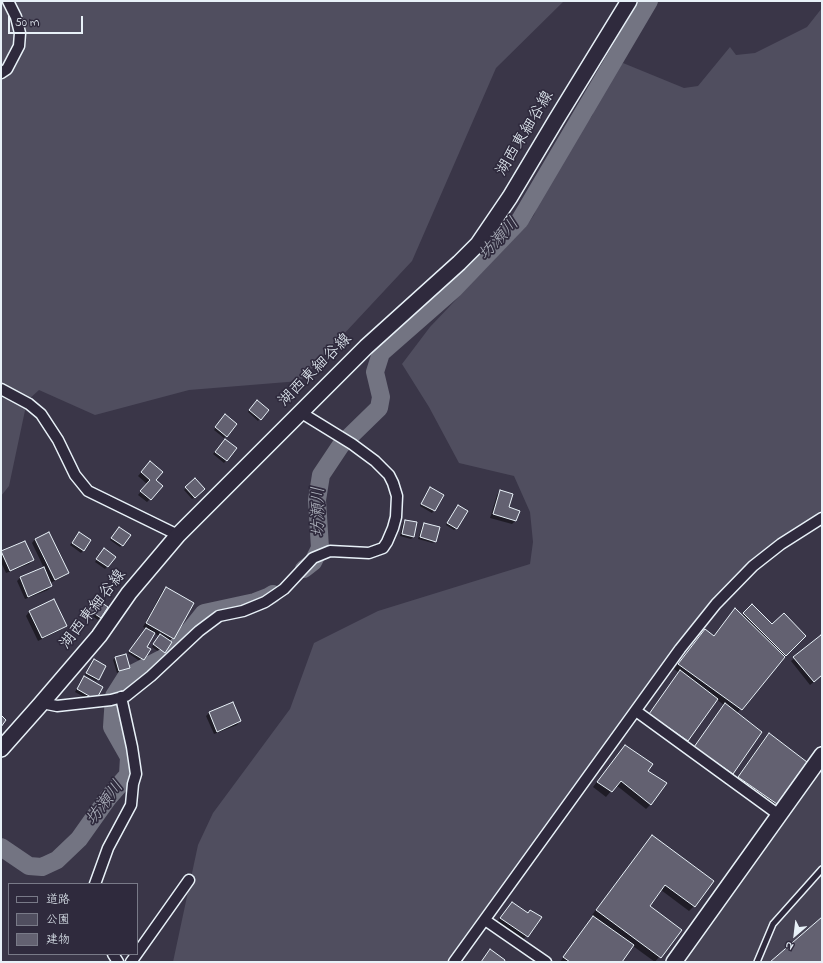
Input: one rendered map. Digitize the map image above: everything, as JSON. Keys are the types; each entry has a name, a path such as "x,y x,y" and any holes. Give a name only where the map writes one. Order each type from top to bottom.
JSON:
{"main road":[{"name":"湖西東細谷線","path":"1,749 99,636 129,593 178,535 366,347 478,244 510,197 629,1"},
{"path":"674,962 822,755"}],"street":[{"path":"1,74 7,69 19,46 20,33 16,17 8,1"},
{"path":"1,389 29,404 41,414 58,440 76,475 88,491 178,535"},
{"path":"42,703 57,706 105,701 126,696 151,676 199,631 219,616 243,612 265,602 284,589 312,558 330,551 369,553 376,552 384,548 388,542 396,517 396,496 393,483 389,475 375,461 352,444 300,412"},
{"path":"454,962 680,649 716,604 753,566 782,544 822,518"},
{"path":"95,883 108,848 130,805 136,774 132,747 121,697"},
{"path":"636,711 779,815"},
{"path":"138,952 189,880"},
{"path":"485,920 546,962"}],"lane":[{"path":"757,962 773,924 822,868"}],"shaded area":[{"path":"822,767 822,962 683,962"}],"green space":[{"path":"1,1 564,1 496,68 412,261 300,381 189,390 95,415 39,390 27,401 9,486 1,496"},
{"path":"822,8 822,510 774,549 725,595 454,962 173,962 198,845 213,813 290,709 314,643 378,611 530,564 533,542 530,512 514,476 459,463 429,407 402,364 430,327 527,225 534,215 544,188 557,170 577,134 592,116 596,102 607,85 612,73 623,63 684,88 698,86 730,47 736,55 755,53 807,27"}],"building":[{"path":"257,400 269,410 261,420 249,410"},
{"path":"225,414 237,424 227,437 215,427"},
{"path":"225,439 237,448 227,461 215,452"},
{"path":"150,461 163,472 156,480 163,486 151,500 140,491 150,480 141,472"},
{"path":"195,478 205,489 195,498 185,487"},
{"path":"430,487 444,495 435,511 421,504"},
{"path":"500,490 513,494 509,507 520,511 516,521 493,514"},
{"path":"458,505 468,511 457,529 447,523"},
{"path":"405,520 417,522 414,537 402,534"},
{"path":"424,523 440,527 436,542 420,537"},
{"path":"119,527 131,535 123,546 111,538"},
{"path":"49,532 69,573 55,580 35,539"},
{"path":"79,532 91,540 84,551 72,543"},
{"path":"25,541 34,560 10,571 1,551"},
{"path":"104,548 116,557 108,567 96,559"},
{"path":"44,567 52,586 28,597 20,577"},
{"path":"166,587 194,603 174,639 146,623"},
{"path":"54,599 67,626 42,638 29,611"},
{"path":"96,599 108,607 101,618 89,610"},
{"path":"752,604 772,624 784,613 806,636 786,656 743,613"},
{"path":"735,608 785,657 742,710 678,664 705,629 714,636"},
{"path":"146,628 155,633 147,647 151,649 144,660 129,651"},
{"path":"160,634 172,642 165,653 153,644"},
{"path":"821,635 822,675 814,682 793,657"},
{"path":"126,654 130,668 119,671 115,657"},
{"path":"94,659 106,666 99,680 86,673"},
{"path":"680,670 718,699 688,741 649,714"},
{"path":"84,676 103,687 96,700 77,689"},
{"path":"233,702 241,721 217,732 209,712"},
{"path":"725,703 762,732 733,774 694,747"},
{"path":"1,715 6,720 1,727"},
{"path":"769,733 807,762 777,804 738,777"},
{"path":"625,745 653,764 648,771 667,783 651,805 621,781 612,792 597,782"},
{"path":"652,835 714,881 695,907 665,885 650,906 682,930 661,958 596,910"},
{"path":"512,902 528,913 530,910 542,917 528,937 500,918"},
{"path":"593,916 634,945 622,962 570,962 563,957"},
{"path":"822,917 822,962 770,962"},
{"path":"490,949 505,960 504,962 481,962"}],"waterway":[{"name":"坊瀬川","path":"304,569 313,562 320,548 317,500 321,475 341,445 379,408 381,397 375,372 381,353 454,289 520,220 649,1"},
{"name":"坊瀬川","path":"1,847 29,866 42,867 57,860 79,839 108,798 128,775 129,757 112,727 114,696 126,677 171,654 204,613 255,602 273,594"}]}
